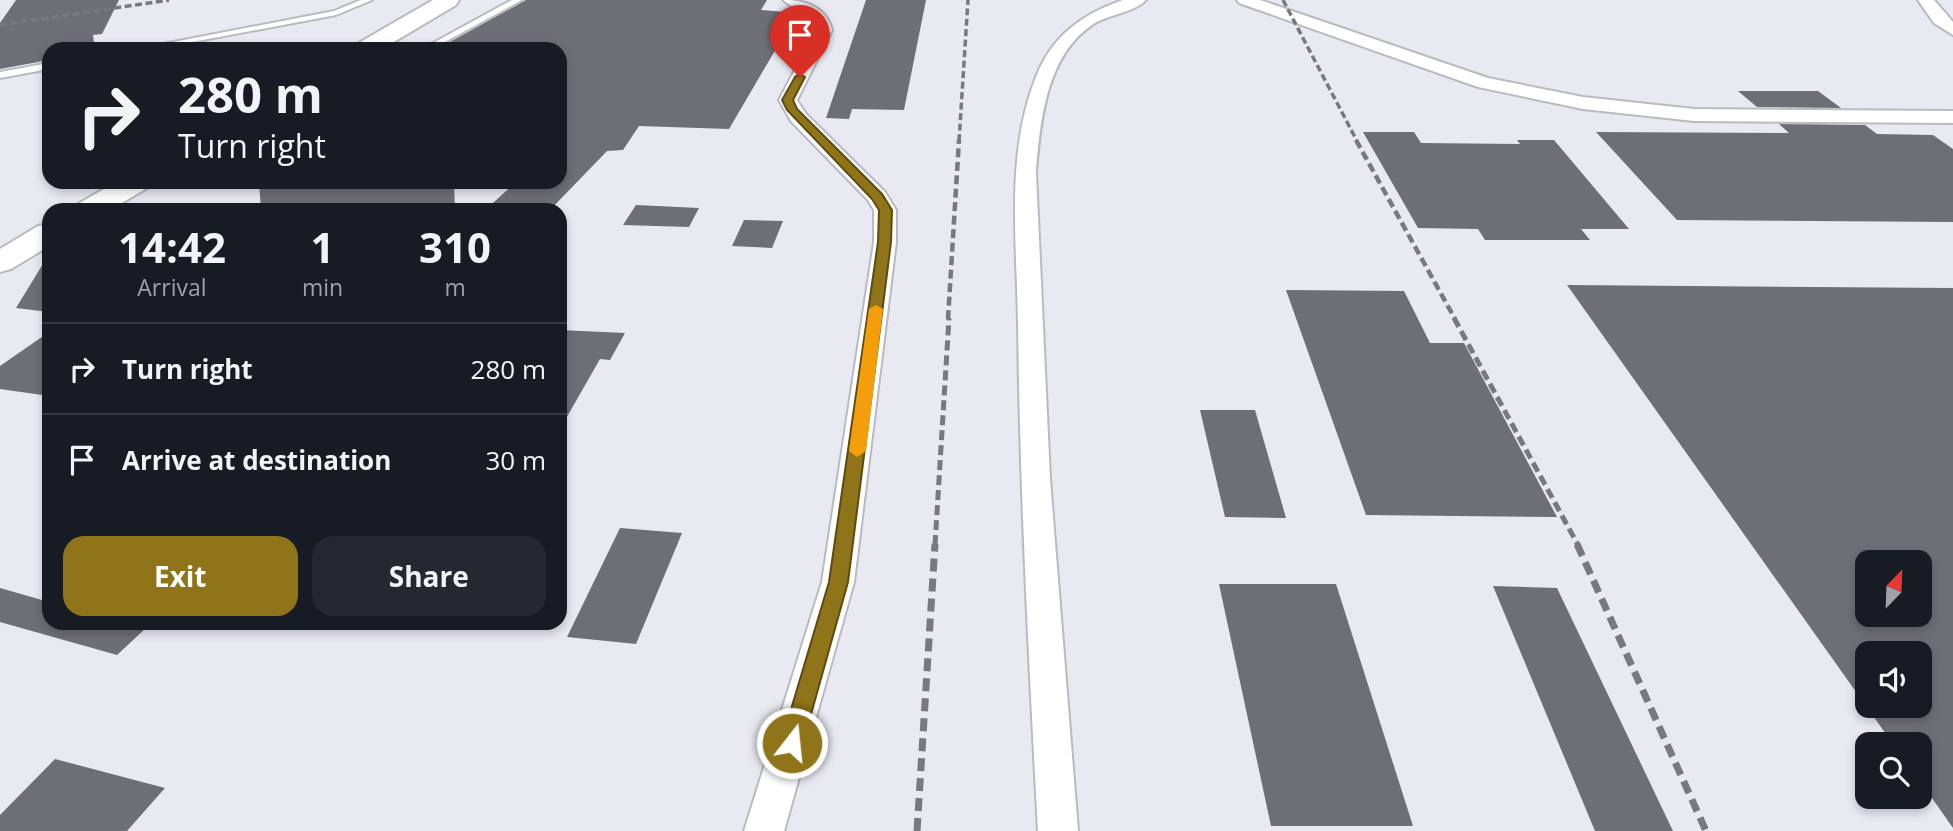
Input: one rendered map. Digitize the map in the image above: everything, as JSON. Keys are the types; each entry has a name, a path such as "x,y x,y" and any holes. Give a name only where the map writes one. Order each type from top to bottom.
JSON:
{"street":[{"path":"377,42 448,0"},
{"path":"764,831 838,582 885,242 885,210 877,197 798,117 788,100 824,30 823,22 818,16 791,0"},
{"path":"1058,831 1035,479 1026,173 1030,131 1038,97 1062,45 1080,26 1106,12 1138,0"},
{"path":"1245,0 1484,83 1542,96 1694,115 1953,117"},
{"path":"1926,0 1940,20 1953,30"},
{"path":"101,203 125,189"},
{"path":"0,262 42,237"}],"lane":[{"path":"179,42 336,13 368,0"},
{"path":"439,42 518,0"},
{"path":"0,75 42,67"}],"building":[{"path":"16,0 119,0 102,34 93,35 94,42 42,42 42,61 0,69 0,23"},
{"path":"526,0 767,0 761,10 797,13 729,129 639,126 623,150 607,151 557,203 493,203 508,189 567,189 567,42 450,42"},
{"path":"866,0 926,0 904,110 852,109 849,119 826,118"},
{"path":"1738,91 1818,91 1841,108 1757,107"},
{"path":"1779,124 1865,125 1877,134 1933,135 1953,149 1953,222 1677,220 1596,132 1789,133"},
{"path":"1363,132 1414,132 1421,143 1520,144 1517,140 1554,140 1629,229 1581,229 1590,240 1485,240 1478,229 1418,228"},
{"path":"260,189 454,189 455,203 260,203"},
{"path":"636,205 699,208 689,227 623,225"},
{"path":"744,220 783,221 772,248 732,246"},
{"path":"42,265 42,311 16,308"},
{"path":"1567,285 1953,288 1953,828 1932,798 1932,732 1884,732 1875,718 1932,718 1932,641 1855,641 1855,690"},
{"path":"1286,290 1404,291 1430,343 1464,343 1557,517 1366,515"},
{"path":"567,330 625,333 610,360 600,359 567,417"},
{"path":"42,337 42,395 0,389 0,366"},
{"path":"1200,410 1255,410 1286,518 1225,517"},
{"path":"620,528 682,533 636,644 567,637"},
{"path":"1219,584 1336,584 1413,826 1271,826"},
{"path":"1493,586 1557,588 1673,831 1595,831"},
{"path":"0,588 42,600 42,630 144,630 117,655 0,622"},
{"path":"55,759 165,788 127,831 0,831 0,815"}],"railway":[{"path":"0,25 169,0"},
{"path":"959,141 968,0"},
{"path":"1283,0 1357,141"},
{"path":"948,319 959,140"},
{"path":"1356,140 1455,319"},
{"path":"935,545 949,318"},
{"path":"1454,318 1578,545"},
{"path":"917,831 935,544"},
{"path":"1577,544 1706,831"}],"slow traffic":[{"path":"857,451 876,309"}],"route":[{"path":"792,743 838,582 885,242 885,210 877,197 792,110 788,100 800,77"}]}
